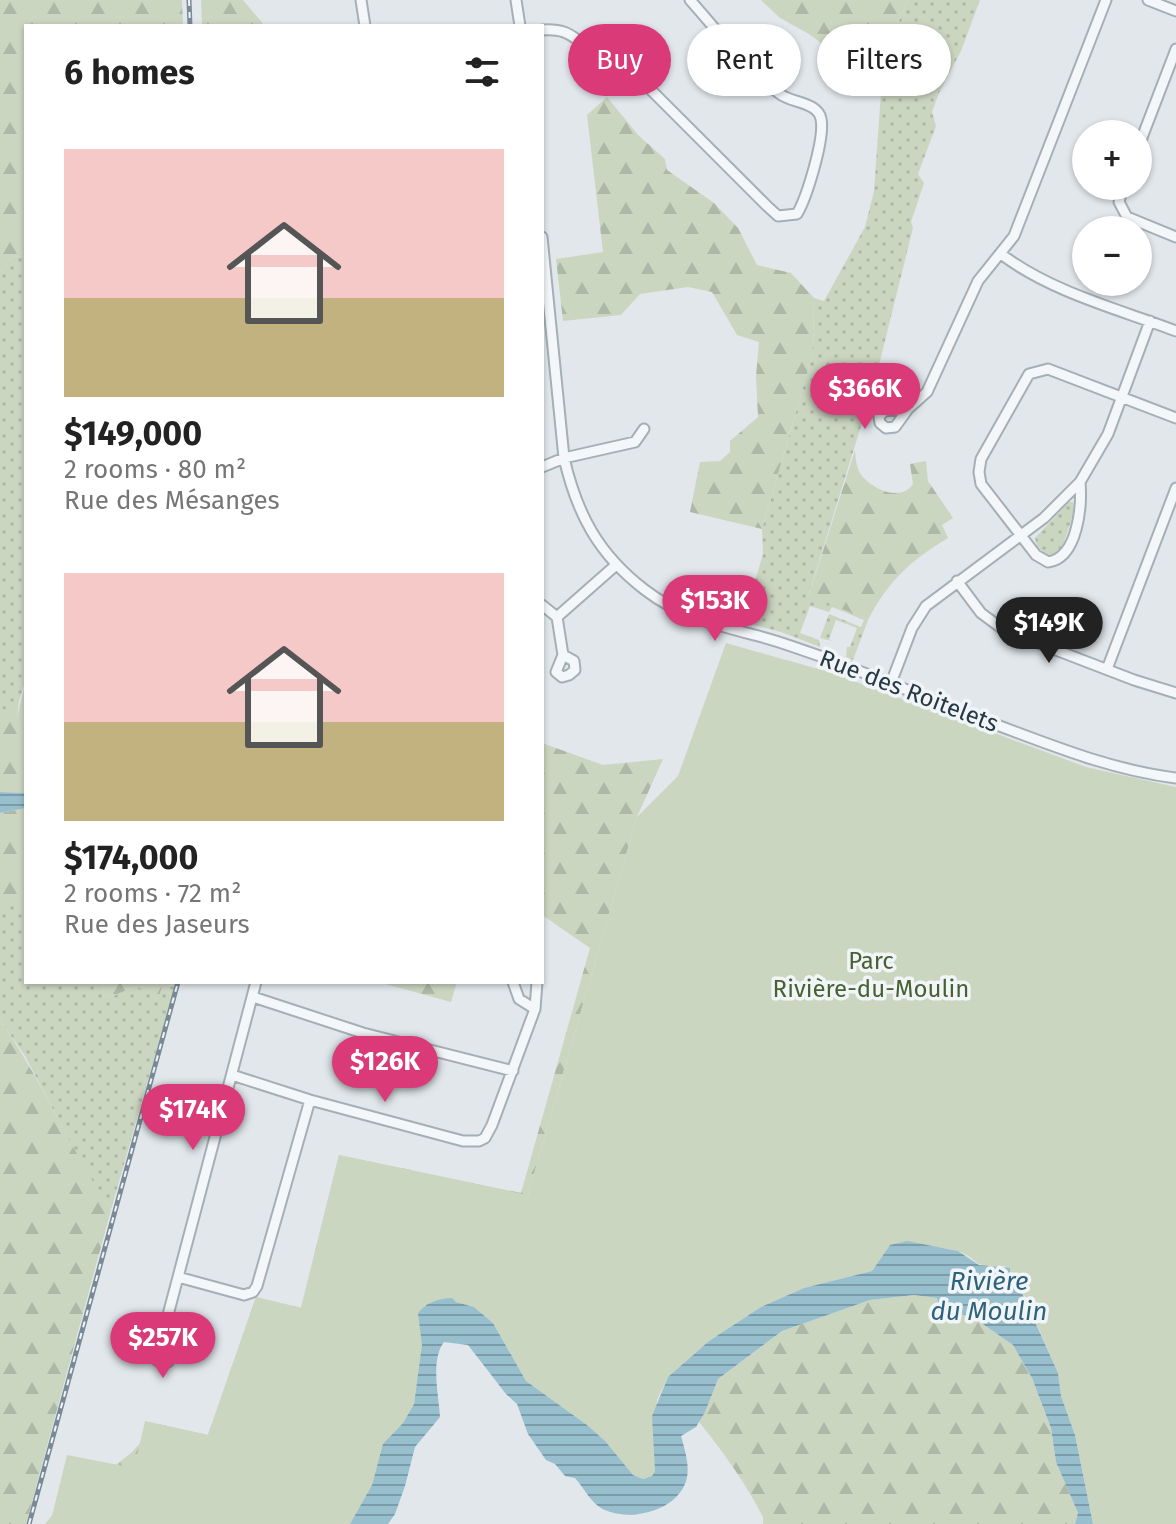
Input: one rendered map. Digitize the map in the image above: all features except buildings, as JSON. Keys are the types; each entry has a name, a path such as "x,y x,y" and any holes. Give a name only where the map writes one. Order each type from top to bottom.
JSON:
{"street":[{"path":"361,0 365,24"},
{"path":"516,0 520,24"},
{"path":"544,30 559,29 572,34 595,51 625,64 778,216 797,214 806,199 820,137 821,117 815,108 783,97 767,84 690,0"},
{"path":"908,409 923,398 931,386 975,286 1018,228 1106,0"},
{"path":"1148,0 1176,11"},
{"path":"1149,120 1176,49"},
{"path":"1120,200 1121,210 1131,219 1176,237"},
{"path":"1001,254 1050,282 1176,331"},
{"name":"Rue des Roitelets","path":"544,257 564,458 571,488 584,522 616,565 645,590 697,619 778,642 1086,758 1176,778"},
{"path":"891,683 921,613 957,581 1052,511 1080,482 1108,434 1150,321"},
{"path":"1080,482 1080,513 1063,557 1055,561 1042,560 981,484 981,459 1024,380 1034,371 1048,369 1176,418"},
{"path":"544,466 564,458 635,442 644,429"},
{"path":"1107,669 1176,488"},
{"path":"557,617 616,565"},
{"path":"957,581 981,613 996,625 1176,693"},
{"path":"544,607 557,617 563,655"},
{"path":"164,1330 256,984"},
{"path":"514,984 519,999 535,1009"},
{"path":"232,1075 310,1100 471,1142 485,1138 535,1009 537,984"},
{"path":"253,997 363,1033 513,1071"},
{"path":"178,1277 244,1295 253,1292 310,1100"}],"green space":[{"path":"0,0 182,0 183,24 24,24 24,256 12,257 0,272"},
{"path":"201,0 243,0 263,24 202,24"},
{"path":"761,0 908,0 897,24 817,24 817,40 801,30 801,24 791,24"},
{"path":"908,0 980,0 951,70 951,24 897,24"},
{"path":"881,96 938,96 932,112 936,126 918,174 924,183 911,222 913,228 875,381 809,594 868,620 853,660 846,657 847,647 850,647 857,628 836,620 829,639 832,641 820,638 829,614 861,627 864,620 832,607 829,612 810,606 800,633 819,640 820,647 743,622 763,554 762,529 813,353 814,298 824,301 865,227 874,191"},
{"path":"607,97 639,136 665,159 667,170 714,203 738,228 757,265 791,273 814,298 813,353 762,529 690,512 700,462 720,461 730,452 730,441 758,417 756,376 759,342 737,335 712,292 688,287 640,294 621,315 563,321 556,259 603,252 587,115"},
{"path":"24,256 24,686 17,718 0,707 0,272 12,257"},
{"path":"855,450 857,467 862,476 873,486 888,492 908,489 913,484 910,464 926,461 928,481 953,518 942,525 948,538 902,573 868,620 809,595"},
{"path":"1069,502 1073,502 1074,512 1062,548 1059,553 1047,556 1037,546 1035,538"},
{"name":"Parc Rivière-du-Moulin","path":"726,643 829,672 1086,767 1176,787 1176,1524 1093,1524 1075,1435 1061,1396 1058,1373 1024,1295 1005,1266 981,1265 949,1249 890,1245 872,1271 804,1288 761,1307 709,1341 668,1377 657,1400 655,1471 652,1476 643,1479 633,1475 587,1425 526,1381 493,1323 474,1307 456,1302 426,1304 419,1328 422,1345 414,1404 403,1423 383,1444 372,1485 350,1524 50,1524 67,1455 134,1468 145,1421 208,1435 256,1297 301,1308 339,1155 528,1195 637,817 678,776"},
{"path":"24,688 24,793 0,792 0,707 17,717"},
{"path":"544,744 603,765 663,759 637,817 528,1195 456,1302 350,1524 45,1524 53,1514 131,1453 158,1424 208,1435 256,1297 301,1308 339,1155 521,1193 590,948 544,916"},
{"path":"24,808 24,903 0,903 0,813"},
{"path":"0,903 24,903 24,984 103,984 102,994 110,997 137,986 157,999 162,984 175,984 111,1210 88,1176 25,1056 0,1020"},
{"path":"103,984 162,984 158,1000 137,986 110,997 102,994"},
{"path":"385,984 456,984 451,1002"},
{"path":"0,1020 111,1210 26,1524 0,1524"},
{"path":"914,1295 938,1298 940,1307 974,1318 1013,1345 1032,1378 1051,1428 1056,1462 1078,1513 1075,1524 763,1524 763,1517 741,1480 699,1422 718,1379 782,1331 870,1300"}],"water":[{"path":"0,792 24,793 24,808 0,813"},
{"name":"Rivière du Moulin","path":"907,1241 958,1251 979,1265 1010,1268 1010,1278 1023,1295 1058,1373 1061,1396 1075,1435 1093,1524 1075,1524 1078,1513 1056,1462 1051,1428 1032,1378 1013,1345 974,1318 940,1307 937,1298 914,1295 870,1300 782,1331 718,1379 696,1427 681,1436 688,1468 684,1486 678,1495 660,1508 637,1514 626,1515 600,1508 575,1478 565,1476 555,1464 546,1460 528,1434 517,1404 468,1345 444,1342 436,1368 440,1417 415,1447 395,1514 388,1524 350,1524 372,1485 383,1444 403,1423 414,1404 422,1345 418,1313 429,1304 452,1298 474,1307 493,1323 526,1381 587,1425 605,1441 633,1475 643,1479 652,1476 655,1471 652,1416 668,1377 709,1341 761,1307 804,1288 872,1271 890,1245"}],"railway":[{"path":"189,0 190,24"},
{"path":"29,1524 177,984"}]}
